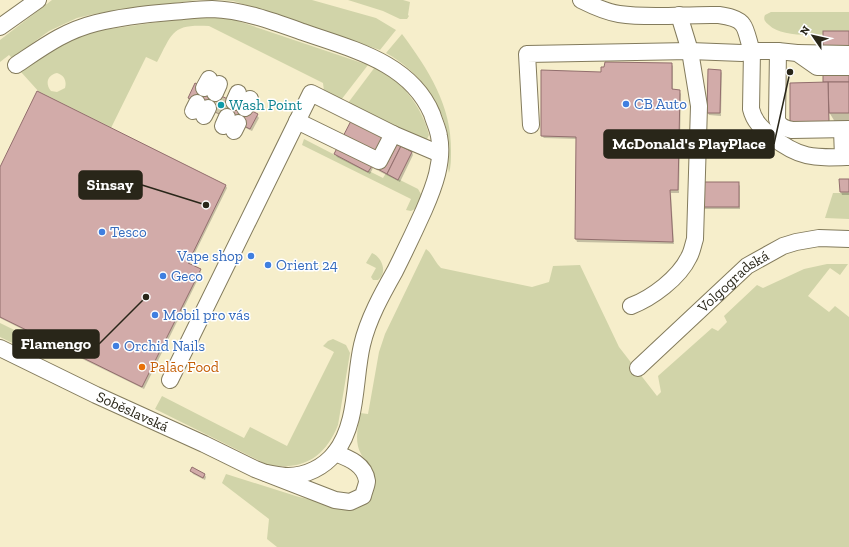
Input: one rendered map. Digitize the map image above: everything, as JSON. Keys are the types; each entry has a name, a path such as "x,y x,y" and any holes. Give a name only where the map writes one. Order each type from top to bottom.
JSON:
{"street":[{"path":"0,18 18,0"},
{"path":"0,27 38,0"},
{"path":"582,0 604,10 619,14 638,16 719,14 733,18 743,25 752,50 752,109 753,115 760,126 782,144 795,152 814,157 846,157 846,130 792,130 786,129 778,123 778,51"},
{"path":"16,65 61,35 80,27 98,22 146,14 213,9 233,11 289,27 366,54 390,66 402,75 422,97 429,109 439,136 440,164 431,194 417,226 382,294 362,344 349,428 335,453 318,468 306,473 287,476 266,473"},
{"path":"631,306 644,301 679,272 689,257 694,239 699,106 690,51 679,15"},
{"path":"531,125 527,54 690,51 736,53 752,50 849,54"},
{"path":"797,53 817,67 849,67"},
{"path":"170,380 311,93 393,134 440,154"},
{"path":"297,122 379,161 393,134"},
{"name":"Volgogradská","path":"638,368 747,266 783,246 796,242 819,238 849,239"},
{"name":"Soběslavská","path":"0,348 96,395 266,473"},
{"path":"266,473 334,500 350,502 363,496 367,482 364,471 356,463 335,453"}],"green space":[{"path":"52,0 197,0 94,14 77,18 49,31 12,58 9,55 0,62 0,40"},
{"path":"220,0 312,0 376,18 396,30 380,50 256,8 233,1"},
{"path":"348,0 403,0 410,2 409,16 407,19 400,19 383,11"},
{"path":"771,12 849,12 849,32 807,35 785,33 776,30 765,22 765,15"},
{"path":"206,17 232,19 368,65 341,100 324,91 323,83 209,26 188,27 175,32 167,43 157,62 146,57 111,128 40,93 21,72 68,40 96,31 172,20","holes":["57,73 61,75 66,83 65,88 57,92 51,91 48,86 49,78"]},
{"path":"402,34 421,61 443,103 450,134 451,160 449,173 449,143 442,115 436,103 428,90 409,69 386,53"},
{"path":"375,67 394,79 416,104 429,135 427,139 423,140 348,103"},
{"path":"304,139 368,172 369,171 383,178 386,173 418,189 422,196 415,209 411,211 406,210 411,199 302,145"},
{"path":"833,193 849,193 849,219 825,218"},
{"path":"426,249 441,268 532,287 549,282 553,266 580,265 619,347 657,396 661,392 658,376 712,328 718,331 727,322 724,316 757,285 763,288 804,269 827,264 848,264 840,275 830,268 808,296 829,312 835,306 849,317 849,547 277,547 267,539 269,519 222,483 226,474 299,497 354,509 366,503 372,483 373,472 359,449 357,434 360,413 368,414 379,352 385,334"},
{"path":"372,253 379,258 383,269 383,273 378,280 373,280 371,277 376,268 366,263"},
{"path":"0,323 41,343 43,345 42,351 23,348 0,337"},
{"path":"333,339 346,345 350,353 338,425 333,436 319,454 301,464 279,466 266,464 155,409 162,396 244,438 250,427 287,446 334,352 323,346 328,341"}],"building":[{"path":"823,31 849,31 849,82 823,82"},
{"path":"605,62 672,63 672,89 680,90 678,190 670,190 673,242 575,239 576,137 541,136 541,70 601,72 601,67 604,67"},
{"path":"708,69 721,70 720,113 707,113"},
{"path":"828,82 849,82 849,113 829,113"},
{"path":"828,82 829,125 790,125 790,83"},
{"name":"Wash Point","path":"195,83 258,114 250,129 188,98"},
{"name":"Tesco","path":"37,91 226,185 188,263 201,269 142,387 0,317 0,167"},
{"path":"354,115 401,146 387,174 372,166 368,172 334,154"},
{"path":"401,146 412,152 398,180 387,174"},
{"path":"839,179 849,179 849,192 840,192"},
{"path":"702,182 739,182 739,207 702,207"},
{"path":"192,467 205,474 203,478 190,471"}],"tunnel":[{"path":"218,113 225,98"}],"place":[{"name":"McDonald's PlayPlace","path":"790,72"},
{"name":"CB Auto","path":"626,104"},
{"name":"Wash Point","path":"221,105"},
{"name":"Sinsay","path":"206,205"},
{"name":"Tesco","path":"102,232"},
{"name":"Vape shop","path":"251,256"},
{"name":"Orient 24","path":"268,265"},
{"name":"Geco","path":"163,276"},
{"name":"Flamengo","path":"146,297"},
{"name":"Mobil pro vás","path":"155,315"},
{"name":"Orchid Nails","path":"116,346"},
{"name":"Palāc Food","path":"142,367"}]}
